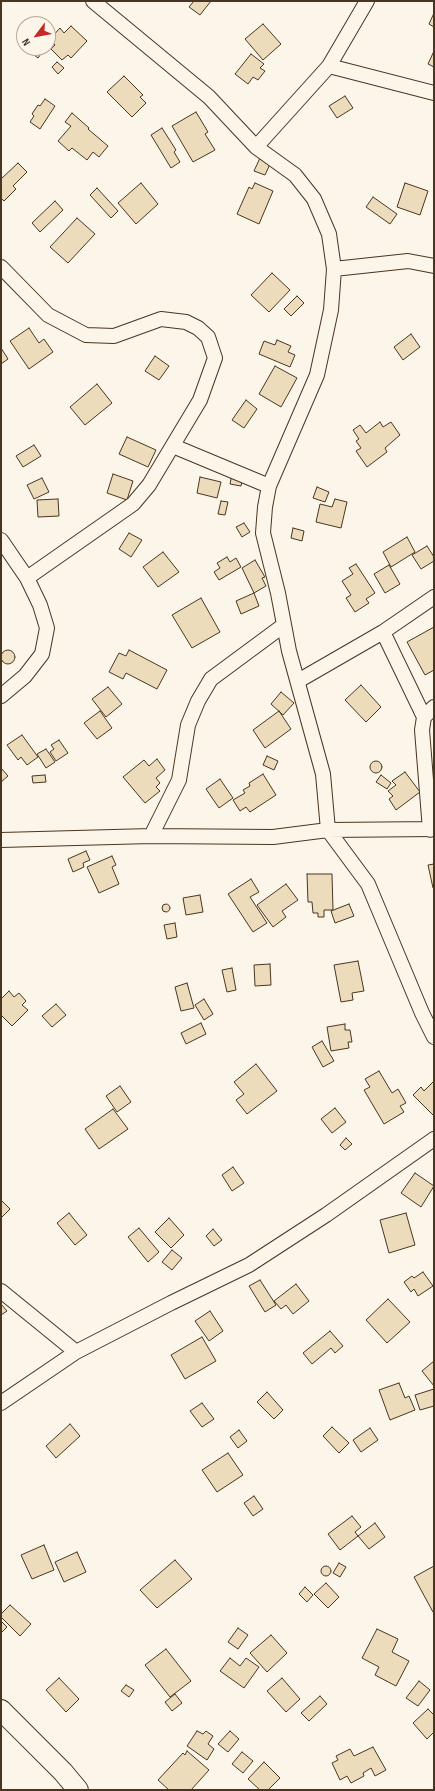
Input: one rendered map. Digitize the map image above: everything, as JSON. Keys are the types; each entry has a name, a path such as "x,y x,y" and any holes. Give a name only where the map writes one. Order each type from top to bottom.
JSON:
{"street":[{"path":"93,1 209,97 256,147 295,175 314,199 330,234 334,269 331,310 317,375 270,486 265,507 263,533 289,651 323,774 328,830 368,884 434,1037"},
{"path":"256,147 329,66 367,1"},
{"path":"329,66 434,93"},
{"path":"334,269 408,261 434,266"},
{"path":"1,267 48,315 86,335 114,336 161,319 186,322 198,328 208,338 215,358 200,400 149,485 133,504 27,578"},
{"path":"172,446 270,486"},
{"path":"1,540 27,578 40,605 47,628 42,654 25,676 1,696"},
{"path":"298,681 383,632 434,597"},
{"path":"151,836 179,780 188,725 198,701 211,679 284,625"},
{"path":"1,840 151,836 273,837 328,830 432,829 422,730 429,712 383,632"},
{"path":"1,1402 76,1352 249,1265 326,1215 434,1139"},
{"path":"1,1291 76,1352"},
{"path":"1,1710 78,1790"}],"building":[{"path":"194,1 211,1 200,15 189,7"},
{"path":"434,13 434,27 429,24"},
{"path":"263,24 281,44 263,60 245,39"},
{"path":"71,26 87,41 71,58 68,55 62,60 56,54 56,32 60,28 64,33"},
{"path":"434,51 434,67 428,64"},
{"path":"251,54 264,64 260,68 265,71 258,80 253,77 248,84 235,74"},
{"path":"57,62 64,68 58,74 52,67"},
{"path":"124,76 143,95 140,97 146,103 132,117 107,92"},
{"path":"345,96 353,108 337,118 329,106"},
{"path":"45,99 55,106 40,129 30,122 34,116 32,114 38,105 40,106"},
{"path":"196,112 208,132 205,134 215,150 193,162 172,126"},
{"path":"72,113 108,146 99,157 93,152 87,160 72,148 69,151 58,141 71,126 65,122"},
{"path":"162,128 176,150 174,152 180,162 171,168 151,135"},
{"path":"260,158 271,162 265,175 254,171"},
{"path":"18,163 27,172 13,186 16,189 4,201 1,198 1,179"},
{"path":"141,183 158,204 136,224 118,203"},
{"path":"255,183 273,191 259,224 237,214 249,187 252,189"},
{"path":"405,183 428,191 420,215 397,207"},
{"path":"97,188 118,211 111,218 90,195"},
{"path":"373,197 397,214 390,224 366,207"},
{"path":"55,201 63,210 40,232 32,223"},
{"path":"77,218 95,234 68,263 50,247"},
{"path":"272,273 290,290 269,312 251,295"},
{"path":"297,296 304,303 291,316 284,309"},
{"path":"29,328 39,343 44,339 53,352 29,369 10,341"},
{"path":"411,334 420,347 403,360 394,347"},
{"path":"277,340 291,346 288,352 295,355 290,367 259,354 264,341 275,345"},
{"path":"1,348 8,359 1,364"},
{"path":"155,356 169,366 159,380 145,371"},
{"path":"275,366 297,378 281,407 259,394"},
{"path":"97,384 112,403 85,425 70,407"},
{"path":"246,400 257,409 244,428 232,420"},
{"path":"380,422 383,427 391,422 400,435 385,448 387,452 367,467 356,451 361,448 356,441 359,439 353,430 360,425 366,433"},
{"path":"127,437 156,450 148,467 119,454"},
{"path":"34,445 41,456 23,467 16,456"},
{"path":"113,474 133,481 127,500 107,493"},
{"path":"232,474 243,477 241,486 230,484"},
{"path":"200,477 221,482 217,498 197,493"},
{"path":"42,478 49,492 34,499 27,485"},
{"path":"317,487 329,492 325,502 313,498"},
{"path":"58,499 59,516 38,517 37,500"},
{"path":"335,499 347,502 341,528 316,522 320,504 332,507"},
{"path":"221,501 228,502 225,515 218,514"},
{"path":"244,523 250,532 242,537 236,527"},
{"path":"293,528 304,531 302,541 291,538"},
{"path":"129,533 142,540 131,557 119,549"},
{"path":"407,537 415,552 391,567 383,552"},
{"path":"427,546 434,557 434,561 421,569 412,555"},
{"path":"163,552 179,572 158,587 143,567"},
{"path":"227,557 230,562 236,558 241,567 219,580 214,572 220,568 217,563"},
{"path":"255,560 265,577 262,578 266,586 254,593 242,568"},
{"path":"356,564 375,593 366,599 369,603 355,612 346,598 351,595 342,581 353,574 349,568"},
{"path":"389,565 400,584 385,593 374,574"},
{"path":"254,593 259,606 241,614 236,601"},
{"path":"201,598 220,632 192,648 172,615"},
{"path":"434,627 434,670 425,675 407,642"},
{"path":"5,650 11,650 15,654 15,660 11,664 5,664 1,660 1,654"},
{"path":"129,650 167,670 157,689 126,673 123,679 109,672 119,653 126,656"},
{"path":"361,685 381,707 366,722 345,700"},
{"path":"108,687 122,704 106,717 92,699"},
{"path":"281,692 294,703 283,715 271,704"},
{"path":"100,711 112,728 97,739 84,723"},
{"path":"279,711 291,729 265,748 253,730"},
{"path":"22,735 38,757 27,765 21,757 18,760 7,745"},
{"path":"59,740 68,753 56,761 50,752 54,749 51,745"},
{"path":"46,749 55,762 46,768 37,754"},
{"path":"267,756 278,761 274,770 263,765"},
{"path":"157,759 165,770 156,778 160,783 156,787 160,791 145,803 123,777 144,760 149,766"},
{"path":"374,761 378,761 382,767 378,773 374,773 370,769 370,765"},
{"path":"1,768 8,776 1,782"},
{"path":"405,772 420,792 396,810 389,799 393,796 388,791 396,785 392,781"},
{"path":"263,774 276,795 250,812 246,807 240,811 233,800 245,793 243,790 250,786 249,783"},
{"path":"45,775 46,782 33,783 32,776"},
{"path":"381,775 391,783 387,789 376,782"},
{"path":"220,779 233,798 219,808 206,789"},
{"path":"86,851 90,860 83,863 84,867 73,872 68,859"},
{"path":"112,856 116,865 112,867 119,884 99,893 87,867"},
{"path":"434,864 434,888 433,888 428,865"},
{"path":"307,874 332,874 333,910 324,910 324,917 318,917 318,913 313,913 312,902 308,902"},
{"path":"251,879 259,892 250,897 267,923 253,932 228,894"},
{"path":"286,884 298,900 282,911 286,917 273,927 257,905"},
{"path":"200,895 203,912 186,915 183,898"},
{"path":"166,904 169,905 169,911 166,912 163,911 162,908 163,905"},
{"path":"349,904 354,916 335,923 331,911"},
{"path":"175,923 177,937 167,939 164,925"},
{"path":"358,961 364,991 352,993 353,1000 341,1002 334,965"},
{"path":"270,964 271,985 255,986 254,965"},
{"path":"232,968 236,990 227,992 222,970"},
{"path":"187,983 194,1008 181,1011 175,987"},
{"path":"9,991 14,997 19,993 26,1001 22,1005 28,1010 12,1026 1,1015 1,999"},
{"path":"204,999 213,1014 204,1020 195,1005"},
{"path":"56,1004 66,1015 52,1027 42,1016"},
{"path":"201,1023 206,1034 186,1044 181,1033"},
{"path":"345,1024 345,1030 350,1030 352,1042 348,1042 349,1048 331,1051 327,1027"},
{"path":"322,1041 334,1061 323,1067 312,1047"},
{"path":"256,1064 277,1091 247,1114 236,1100 244,1094 234,1082"},
{"path":"379,1071 392,1093 398,1089 406,1103 400,1106 404,1112 384,1124 364,1090 370,1087 365,1079"},
{"path":"434,1081 434,1116 413,1095 421,1087 424,1091"},
{"path":"120,1086 131,1102 117,1112 106,1096"},
{"path":"335,1108 346,1122 332,1133 321,1119"},
{"path":"113,1109 128,1129 99,1149 85,1129"},
{"path":"346,1138 352,1144 345,1150 340,1145"},
{"path":"233,1167 244,1183 232,1191 222,1175"},
{"path":"415,1173 434,1186 421,1207 401,1193"},
{"path":"1,1200 10,1209 1,1218"},
{"path":"69,1213 87,1235 75,1245 57,1223"},
{"path":"406,1213 415,1245 389,1253 380,1220"},
{"path":"169,1218 184,1235 171,1248 155,1232"},
{"path":"139,1228 159,1252 148,1262 128,1237"},
{"path":"213,1229 222,1240 214,1246 206,1236"},
{"path":"172,1250 182,1258 172,1270 162,1262"},
{"path":"423,1272 433,1286 418,1296 414,1289 411,1292 404,1282 412,1276 414,1278"},
{"path":"260,1280 276,1305 265,1312 249,1286"},
{"path":"296,1284 309,1301 293,1314 286,1305 281,1309 274,1301"},
{"path":"388,1299 410,1322 387,1343 366,1320"},
{"path":"1,1304 7,1311 1,1315"},
{"path":"210,1311 223,1331 209,1341 195,1321"},
{"path":"330,1331 343,1346 335,1353 331,1348 312,1364 303,1353"},
{"path":"202,1337 216,1361 185,1379 171,1355"},
{"path":"434,1361 434,1386 422,1371"},
{"path":"399,1383 405,1398 409,1396 415,1410 390,1420 379,1390"},
{"path":"434,1389 434,1406 420,1410 415,1395"},
{"path":"267,1392 283,1410 274,1419 257,1402"},
{"path":"202,1403 214,1419 202,1427 190,1411"},
{"path":"70,1424 80,1436 56,1458 46,1446"},
{"path":"332,1427 349,1443 339,1453 323,1436"},
{"path":"370,1428 378,1440 361,1452 353,1440"},
{"path":"239,1430 247,1441 238,1448 230,1437"},
{"path":"228,1453 243,1475 217,1492 202,1470"},
{"path":"254,1496 263,1509 253,1516 244,1503"},
{"path":"352,1516 361,1527 355,1532 358,1536 340,1550 328,1534"},
{"path":"375,1523 385,1537 369,1549 358,1536"},
{"path":"44,1545 54,1570 32,1579 21,1555"},
{"path":"77,1552 86,1572 64,1582 55,1562"},
{"path":"175,1560 192,1579 157,1608 140,1590"},
{"path":"339,1563 346,1567 340,1577 333,1573"},
{"path":"324,1566 328,1566 330,1567 330,1575 324,1576 321,1573 321,1569"},
{"path":"434,1566 434,1612 433,1612 414,1577"},
{"path":"326,1583 339,1597 328,1608 314,1594"},
{"path":"305,1587 313,1595 307,1602 299,1594"},
{"path":"10,1605 31,1624 20,1636 1,1617 1,1614"},
{"path":"1,1621 7,1627 1,1633"},
{"path":"238,1628 248,1635 238,1649 228,1642"},
{"path":"377,1629 398,1639 392,1652 409,1661 396,1686 375,1675 379,1667 362,1658"},
{"path":"271,1635 287,1653 267,1672 250,1653"},
{"path":"166,1649 191,1681 170,1697 145,1665"},
{"path":"230,1658 240,1666 246,1658 259,1667 244,1688 220,1671"},
{"path":"59,1678 79,1699 66,1712 46,1690"},
{"path":"282,1678 300,1699 286,1712 267,1691"},
{"path":"419,1681 430,1690 418,1706 406,1698"},
{"path":"126,1685 134,1690 129,1697 121,1691"},
{"path":"175,1694 182,1703 172,1711 165,1702"},
{"path":"320,1696 327,1704 309,1721 301,1713"},
{"path":"428,1709 434,1715 434,1732 427,1739 413,1723"},
{"path":"197,1731 203,1734 206,1731 213,1736 208,1744 214,1749 207,1760 187,1746"},
{"path":"230,1731 239,1739 228,1752 218,1744"},
{"path":"373,1747 386,1770 375,1776 371,1768 363,1773 364,1776 351,1783 347,1776 340,1780 332,1763 338,1760 336,1756 350,1749 354,1756"},
{"path":"187,1751 209,1770 191,1790 169,1790 158,1780 183,1753 185,1755"},
{"path":"242,1752 253,1761 243,1773 232,1764"},
{"path":"264,1762 280,1778 268,1790 260,1790 248,1779"}]}
